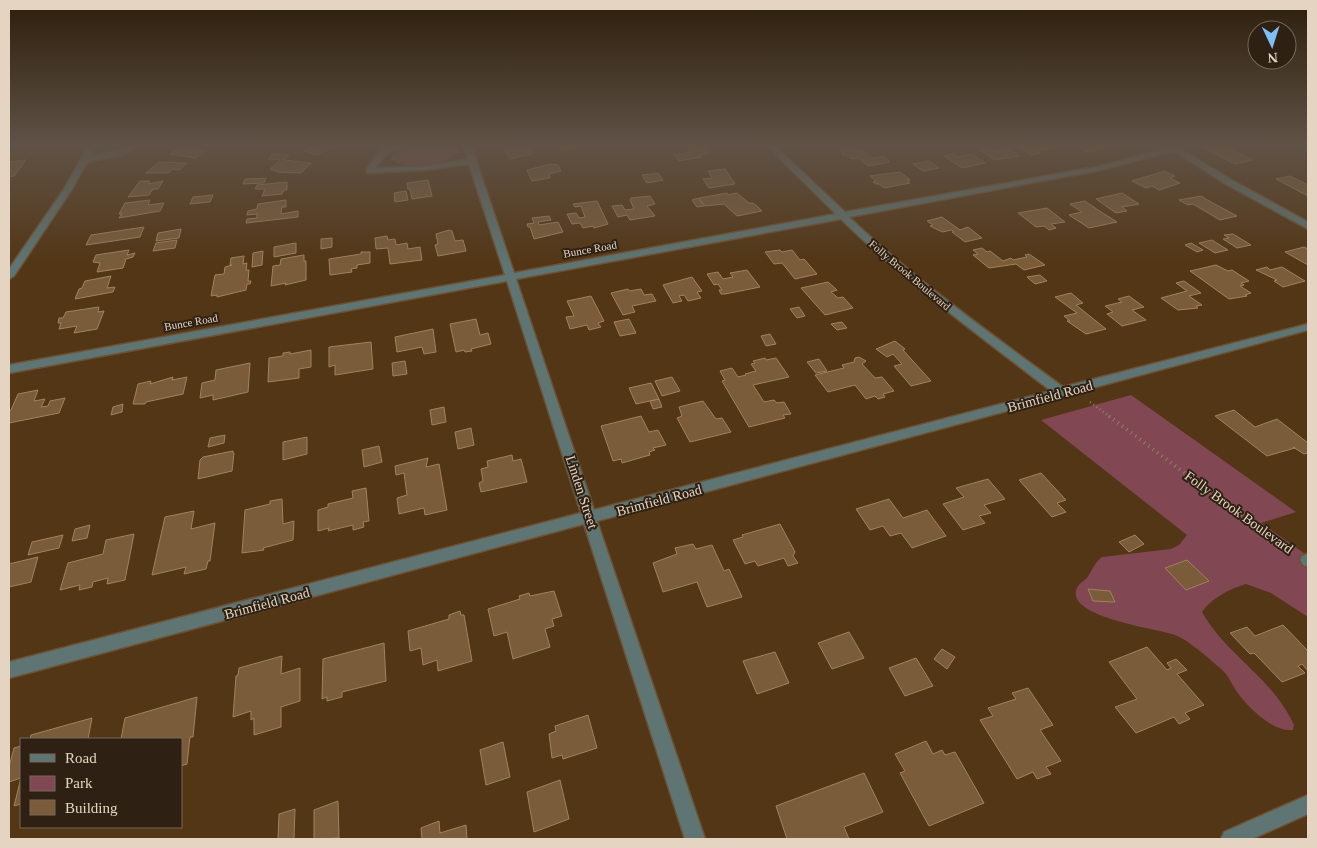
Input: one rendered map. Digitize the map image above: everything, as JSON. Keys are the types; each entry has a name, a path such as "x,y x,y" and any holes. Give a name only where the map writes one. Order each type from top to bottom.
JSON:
{"street":[{"path":"9,276 69,185"},
{"name":"Linden Street","path":"481,185 695,839"},
{"name":"Folly Brook Boulevard","path":"810,185 877,249 927,290 1068,391"},
{"name":"Bunce Road","path":"9,369 1013,185"},
{"path":"1233,185 1308,226"},
{"name":"Brimfield Road","path":"9,670 1308,327"},
{"path":"1231,839 1308,804"}],"path":[{"name":"Folly Brook Boulevard","path":"1068,391 1101,411 1228,505 1308,561"}],"green space":[{"path":"1131,395 1296,512 1261,523 1308,556 1308,617 1271,593 1246,584 1210,602 1202,612 1224,641 1262,680 1285,708 1294,725 1293,730 1278,728 1257,714 1236,691 1224,671 1184,639 1166,632 1133,625 1097,614 1083,606 1076,597 1078,586 1087,578 1095,564 1102,557 1171,549 1179,545 1187,535 1041,420"}],"building":[{"path":"137,185 161,185 158,189 153,189 149,195 128,197"},
{"path":"257,185 287,185 287,190 284,190 282,194 262,196 265,189 255,189"},
{"path":"407,185 429,185 432,196 412,199 410,189 408,189"},
{"path":"707,185 731,185 709,188"},
{"path":"880,185 902,185 884,188"},
{"path":"1139,185 1175,185 1159,190 1152,186 1146,188"},
{"path":"1286,185 1308,185 1308,196"},
{"path":"406,191 408,200 395,202 394,193"},
{"path":"727,193 728,195 737,193 762,211 737,216 724,204 705,206 699,198"},
{"path":"1122,193 1139,204 1122,207 1127,211 1116,213 1096,199"},
{"path":"213,195 210,202 190,204 193,197"},
{"path":"650,196 655,204 647,206 655,216 630,220 627,215 618,217 612,206 622,205 625,210 634,209 631,198"},
{"path":"1201,196 1237,216 1220,220 1193,204 1188,205 1179,200"},
{"path":"698,198 704,206 697,207 692,200"},
{"path":"150,200 148,205 164,203 160,211 119,218 125,203"},
{"path":"286,200 286,207 282,207 281,214 298,211 298,217 246,223 247,219 257,218 257,214 247,215 248,211 257,209 258,204"},
{"path":"597,201 608,224 594,228 593,226 583,228 580,223 572,224 567,214 576,213 579,218 585,217 581,206 575,207 573,204"},
{"path":"1085,201 1117,222 1089,228 1069,215 1082,212 1070,204"},
{"path":"1047,208 1065,222 1051,224 1056,228 1049,230 1044,226 1036,227 1018,213"},
{"path":"549,216 551,220 538,222 539,225 558,222 563,232 534,239 527,224 534,223 532,218"},
{"path":"942,217 960,230 968,227 982,238 965,242 952,230 942,232 930,226 933,225 927,221"},
{"path":"144,227 140,237 86,245 91,235"},
{"path":"181,229 179,238 156,241 158,233"},
{"path":"449,230 452,231 455,241 463,240 466,251 438,256 435,245 438,244 436,234"},
{"path":"1233,234 1251,245 1237,248 1223,239 1229,238 1224,235"},
{"path":"387,236 388,240 395,239 396,245 407,243 408,249 420,247 422,260 390,264 388,248 376,249 375,238"},
{"path":"332,238 332,247 321,249 321,239"},
{"path":"177,240 175,248 153,251 156,243"},
{"path":"1212,240 1228,250 1215,253 1199,243"},
{"path":"296,243 296,253 274,257 274,247"},
{"path":"1191,243 1203,250 1197,252 1185,245"},
{"path":"1304,247 1308,249 1308,265 1285,252"},
{"path":"982,248 987,252 990,251 1003,261 1011,258 1013,260 1027,257 1025,255 1029,254 1045,265 1024,270 1016,264 989,268 973,255 978,254 973,250"},
{"path":"129,250 127,255 135,253 133,257 126,259 123,268 97,272 100,263 93,262 96,255"},
{"path":"780,250 782,252 792,250 800,260 804,259 817,274 795,279 782,263 774,264 765,252"},
{"path":"263,251 262,265 252,267 253,253"},
{"path":"361,252 370,252 370,263 357,265 357,268 351,269 352,272 330,275 329,259 361,254"},
{"path":"304,255 304,261 306,261 306,280 271,286 273,266 280,265 281,259"},
{"path":"244,256 243,264 247,263 246,270 249,270 248,281 251,281 250,284 247,284 246,290 217,297 217,295 211,296 215,275 224,274 225,267 232,265 230,265 231,258"},
{"path":"1216,265 1228,271 1232,270 1249,281 1241,283 1244,285 1240,286 1251,293 1245,295 1247,296 1229,299 1190,271"},
{"path":"1267,267 1270,270 1282,267 1305,281 1283,287 1274,281 1277,280 1256,270"},
{"path":"747,270 760,287 725,294 721,294 719,290 722,290 718,284 714,285 707,274 718,272 723,279 733,277 730,273"},
{"path":"1040,275 1047,281 1035,284 1027,277"},
{"path":"111,276 107,288 115,287 113,292 75,299 85,281"},
{"path":"692,277 702,291 697,292 701,298 688,301 684,295 679,296 682,301 673,303 663,285"},
{"path":"1184,281 1201,293 1189,296 1202,305 1196,306 1198,308 1178,310 1161,298 1187,291 1176,283"},
{"path":"828,282 837,290 831,292 838,298 843,297 853,308 825,315 801,288"},
{"path":"628,289 629,291 641,289 644,295 652,294 656,301 632,306 635,312 623,315 611,293"},
{"path":"1071,293 1083,303 1076,305 1106,329 1086,334 1067,321 1070,321 1064,316 1077,313 1055,297"},
{"path":"591,296 604,321 598,323 601,327 589,330 587,325 570,329 566,317 574,316 567,301"},
{"path":"1129,296 1144,307 1132,310 1146,320 1122,326 1107,314 1113,312 1105,306 1122,302 1118,299"},
{"path":"99,307 98,312 104,311 97,329 74,333 77,326 59,329 61,323 58,323 59,318 63,318 66,312"},
{"path":"799,307 805,316 797,318 790,309"},
{"path":"476,319 480,335 488,333 491,344 471,349 472,351 456,352 450,324"},
{"path":"629,319 636,333 620,336 614,322"},
{"path":"842,322 847,328 837,330 831,324"},
{"path":"433,329 436,352 424,354 422,347 397,352 395,337"},
{"path":"770,334 776,344 766,346 761,336"},
{"path":"895,341 905,349 903,350 931,381 911,386 894,366 902,364 893,354 887,357 876,349"},
{"path":"371,342 373,369 335,375 335,365 329,367 329,347"},
{"path":"311,350 311,367 299,369 299,378 268,382 269,358 283,356 283,353 290,352 290,354"},
{"path":"859,357 866,361 862,364 875,378 882,377 894,391 883,394 885,397 878,399 875,396 866,399 855,385 828,392 815,375 844,368 842,365 854,362 855,358"},
{"path":"765,358 766,360 776,358 789,377 753,385 764,402 774,400 777,403 784,402 791,414 783,415 785,418 749,427 722,381 725,380 720,371 732,368 738,377 746,375 756,371 751,364 755,363 753,361"},
{"path":"819,359 827,371 816,373 807,362"},
{"path":"405,361 407,374 393,376 392,363"},
{"path":"250,363 248,392 213,400 213,395 200,398 202,383 215,380 216,370"},
{"path":"173,377 172,380 187,377 183,394 146,402 145,404 133,404 138,384 151,381 150,384"},
{"path":"672,377 680,391 662,396 655,381"},
{"path":"651,383 659,399 636,404 629,388"},
{"path":"38,390 34,401 45,399 41,407 48,406 50,401 65,398 59,413 9,423 9,411 18,394"},
{"path":"659,399 662,407 653,409 650,401"},
{"path":"703,401 716,419 722,418 731,432 690,442 677,418 682,416 679,407"},
{"path":"123,404 122,412 111,415 113,407"},
{"path":"444,407 446,422 432,425 430,410"},
{"path":"1234,410 1255,427 1277,419 1308,443 1308,453 1304,454 1295,448 1267,456 1215,416"},
{"path":"641,416 649,432 658,430 666,445 653,448 655,450 649,452 650,455 622,463 621,459 613,461 601,426"},
{"path":"471,428 474,445 458,449 455,432"},
{"path":"225,435 224,443 208,447 210,438"},
{"path":"307,437 307,454 283,460 283,442"},
{"path":"379,446 382,462 364,467 362,450"},
{"path":"233,451 232,471 198,479 200,460 203,457"},
{"path":"512,455 513,461 521,459 527,482 481,492 479,483 483,481 481,469 488,467 487,461"},
{"path":"428,458 426,467 439,464 447,510 425,515 424,508 399,514 397,498 407,495 404,473 396,475 395,466"},
{"path":"1041,473 1066,500 1057,503 1066,512 1052,517 1019,480"},
{"path":"988,479 1005,499 984,505 991,513 979,516 985,523 963,530 943,504 964,497 956,488"},
{"path":"366,488 369,521 363,522 364,527 353,530 353,525 328,531 329,528 318,531 318,510 328,507 328,504 353,498 352,491"},
{"path":"282,499 283,524 294,521 293,540 263,548 264,550 242,553 245,510 270,504 270,501"},
{"path":"889,499 903,518 927,510 946,536 912,548 901,533 890,536 883,526 870,530 856,509"},
{"path":"194,511 191,529 215,523 210,561 208,561 206,569 184,574 186,567 152,575 165,517"},
{"path":"780,524 795,552 793,556 798,563 788,566 784,558 758,566 755,561 745,564 733,540 743,537 742,535"},
{"path":"90,525 87,538 72,541 75,529"},
{"path":"134,534 125,580 107,584 108,578 93,582 92,587 79,590 80,585 60,590 68,563 103,554 106,540"},
{"path":"63,535 59,548 28,555 32,542"},
{"path":"1135,535 1144,544 1129,552 1119,542"},
{"path":"693,544 696,549 712,545 724,571 729,569 742,597 707,607 697,582 663,592 653,563 677,554 675,548"},
{"path":"38,557 31,582 9,587 9,564"},
{"path":"1187,560 1209,581 1186,590 1165,568"},
{"path":"1088,589 1110,591 1115,602 1093,601"},
{"path":"554,591 562,616 552,619 554,626 545,629 550,647 513,659 507,632 494,636 488,609 520,599 519,596 529,593 530,596"},
{"path":"460,611 461,615 464,615 472,661 438,671 437,660 423,665 421,648 410,651 408,631 449,619 449,615"},
{"path":"1283,625 1308,651 1308,671 1302,664 1298,666 1305,673 1282,682 1254,653 1250,654 1230,633 1247,627 1255,636"},
{"path":"849,632 864,658 832,669 818,643"},
{"path":"384,643 386,681 342,692 342,697 327,701 327,697 322,699 323,659"},
{"path":"1147,647 1167,670 1171,668 1167,663 1176,659 1187,670 1177,674 1204,705 1185,713 1190,719 1179,724 1174,717 1136,733 1115,707 1137,699 1109,662"},
{"path":"942,649 955,657 947,669 934,659"},
{"path":"775,652 789,683 757,694 743,661"},
{"path":"282,656 281,674 300,668 300,701 281,707 281,727 254,735 254,718 251,720 251,711 233,717 236,676 238,675 239,668"},
{"path":"916,658 933,686 905,696 889,668"},
{"path":"1028,688 1053,725 1040,730 1061,761 1046,767 1051,774 1037,779 1033,772 1017,779 980,720 993,716 988,708 1016,699 1012,693"},
{"path":"197,697 193,737 190,737 187,764 182,766 182,738 121,738 125,718"},
{"path":"588,715 597,748 563,759 562,755 552,758 549,734 556,731 555,726"},
{"path":"92,718 88,738 30,738 31,735"},
{"path":"926,741 933,754 942,750 945,755 955,752 984,803 929,826 900,773 905,771 895,754"},
{"path":"503,742 510,777 486,785 480,750"},
{"path":"20,746 20,778 9,782 9,767 14,748"},
{"path":"864,773 883,812 844,827 849,839 787,839 776,806"},
{"path":"560,780 569,819 534,832 527,792"},
{"path":"20,782 20,804 14,806"},
{"path":"338,801 339,838 314,839 314,810"},
{"path":"295,809 294,839 278,839 279,814"},
{"path":"439,821 440,833 466,825 467,839 422,839 421,828"}]}
